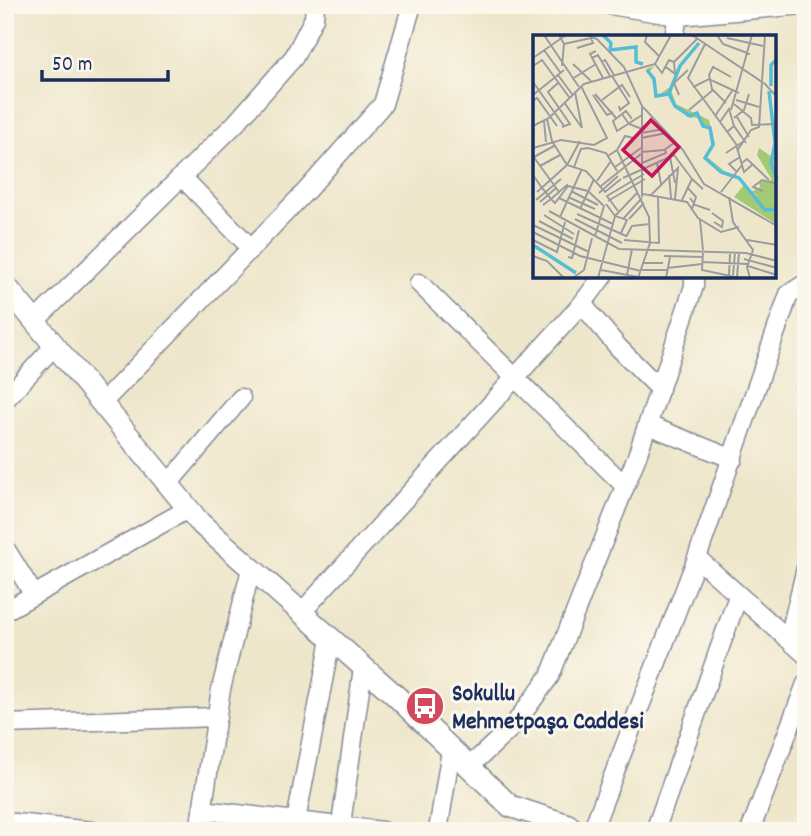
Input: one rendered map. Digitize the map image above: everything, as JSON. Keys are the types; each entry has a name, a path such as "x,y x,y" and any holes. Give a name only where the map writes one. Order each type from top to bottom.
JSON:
{"street":[{"path":"35,321 235,124 295,57 314,18 315,5"},
{"path":"102,403 383,104 412,5"},
{"path":"610,5 678,16 803,5"},
{"path":"674,35 678,16"},
{"path":"182,177 251,247"},
{"path":"301,612 582,304 602,278"},
{"path":"469,767 514,725 550,676 648,425 694,286 694,278"},
{"path":"419,283 625,486"},
{"path":"592,831 697,558 789,294 806,284"},
{"path":"5,285 188,509 510,806 569,825 575,831"},
{"path":"582,304 618,347 660,388"},
{"path":"5,400 55,345"},
{"path":"168,484 241,398"},
{"path":"648,425 733,459"},
{"path":"5,611 188,509"},
{"path":"5,548 34,595"},
{"path":"697,558 738,597 806,654"},
{"path":"789,638 806,568"},
{"path":"199,831 217,717 251,569"},
{"path":"655,831 738,597"},
{"path":"295,826 331,639"},
{"path":"340,829 363,668"},
{"path":"750,831 806,684"},
{"path":"5,724 217,717"},
{"path":"438,831 452,750"},
{"path":"203,810 295,826 382,831"},
{"path":"5,822 92,831"}],"place":[{"name":"Sokullu Mehmetpaşa Caddesi","path":"425,706"}]}
